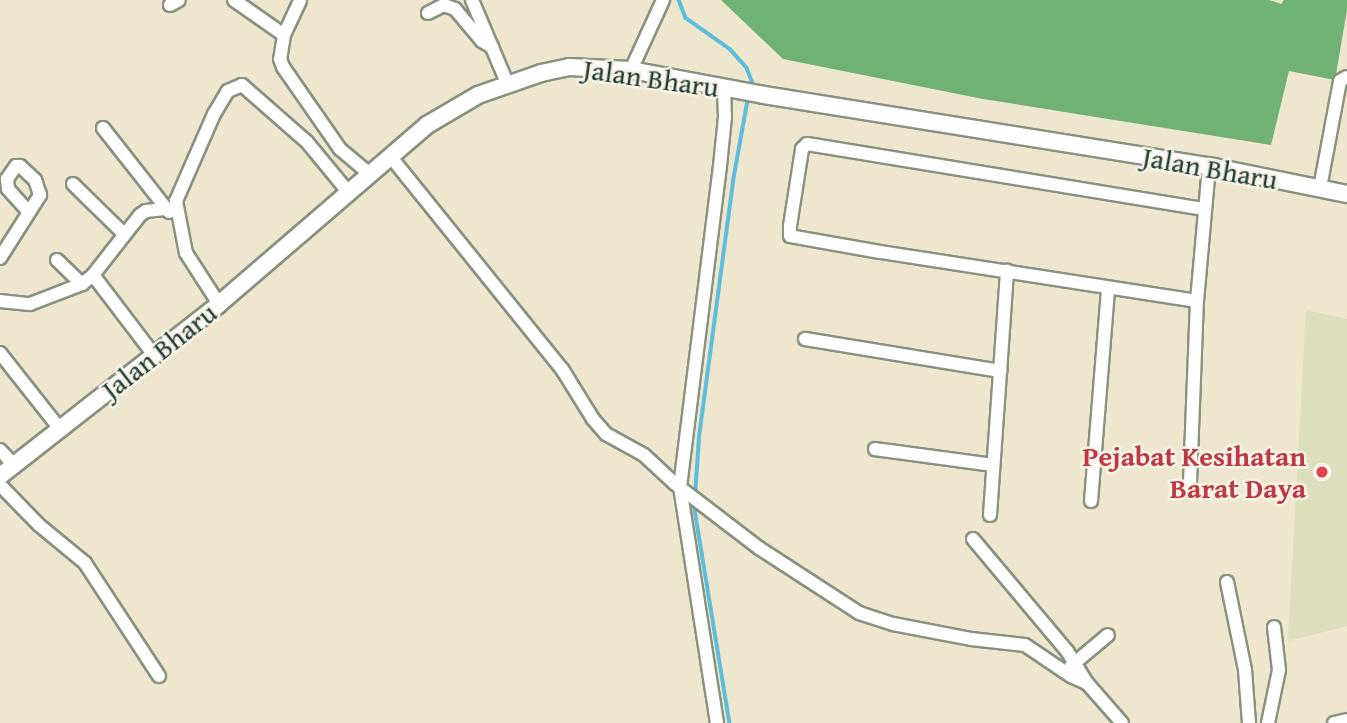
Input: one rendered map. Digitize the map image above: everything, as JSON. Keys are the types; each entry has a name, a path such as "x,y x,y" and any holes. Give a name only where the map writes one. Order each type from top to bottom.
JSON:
{"main road":[{"name":"Jalan Bharu","path":"0,476 219,304 390,156 448,112 507,83 569,67 631,70 764,95 1209,166 1347,194"}],"street":[{"path":"234,0 284,35"},
{"path":"300,0 284,35 279,59 340,149 370,174"},
{"path":"472,0 507,83"},
{"path":"631,70 663,0"},
{"path":"428,13 444,5 455,9 482,41 492,47"},
{"path":"1320,188 1340,81 1347,77"},
{"path":"219,304 190,262 178,218 177,195 220,101 239,85 307,142 349,194"},
{"path":"717,723 685,490 725,117 732,89"},
{"path":"103,128 165,209 178,218"},
{"path":"1197,301 1108,289 790,236 802,149 807,144 1203,209"},
{"path":"390,156 562,369 599,427 644,455 700,503 818,589 859,613 932,632 1025,645 1070,667"},
{"path":"1190,482 1197,301 1203,209 1209,166"},
{"path":"73,184 124,234"},
{"path":"0,301 30,304 82,284 93,275 124,234 146,211 165,209"},
{"path":"0,258 28,211"},
{"path":"57,260 82,284"},
{"path":"990,515 1007,271"},
{"path":"93,275 155,355"},
{"path":"1091,501 1108,289"},
{"path":"805,339 1000,370"},
{"path":"0,353 60,429"},
{"path":"875,449 993,465"},
{"path":"0,450 13,464"},
{"path":"0,485 39,525 85,563 159,676"},
{"path":"973,539 1070,667 1122,723"},
{"path":"1227,582 1245,670 1250,723"},
{"path":"1268,723 1279,670 1274,627"},
{"path":"1070,667 1108,635"},
{"path":"1334,723 1347,720"}],"shaded area":[{"name":"Pejabat Kesihatan Barat Daya","path":"1306,310 1347,319 1347,626 1288,641"}],"green space":[{"path":"721,0 1269,0 1281,4 1284,0 1347,0 1347,10 1335,80 1289,71 1271,145 983,99 783,59"}],"waterway":[{"path":"679,0 686,18 730,49 747,68 752,81 751,87"},
{"path":"695,496 699,437 733,181 748,98"},
{"path":"694,504 730,723"}],"place":[{"name":"Pejabat Kesihatan Barat Daya","path":"1322,472"}]}
